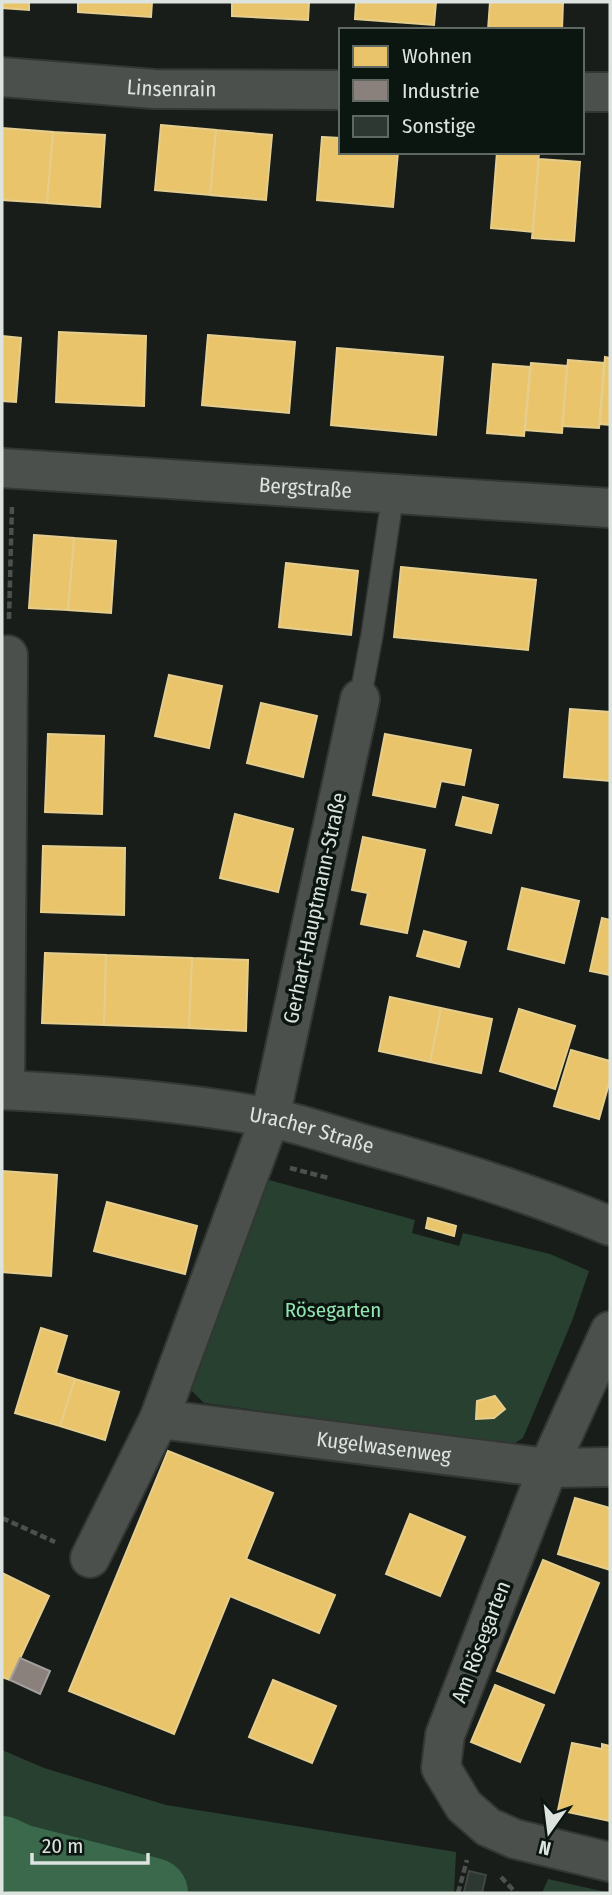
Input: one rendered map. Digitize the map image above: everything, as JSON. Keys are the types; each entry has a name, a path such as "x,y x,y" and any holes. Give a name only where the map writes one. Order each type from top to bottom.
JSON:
{"street":[{"name":"Linsenrain","path":"2,77 154,89 339,90"},
{"path":"584,92 610,92"},
{"name":"Bergstraße","path":"7,468 610,509"},
{"path":"3,1090 8,655"},
{"name":"Gerhart-Hauptmann-Straße","path":"270,1118 360,699"},
{"name":"Uracher Straße","path":"3,1090 129,1098 270,1118 483,1180 549,1201 610,1226"},
{"path":"90,1558 159,1419 270,1118"},
{"name":"Am Rösegarten","path":"610,1331 548,1468 445,1735 441,1768 464,1806 488,1827 515,1839 610,1862"},
{"name":"Kugelwasenweg","path":"159,1419 548,1468 610,1467"}],"lane":[{"path":"360,699 393,494"}],"path":[{"path":"7,468 8,655"},
{"path":"2,1518 90,1558"},
{"path":"458,1893 469,1855"}],"green space":[{"name":"Rösegarten","path":"269,1180 415,1220 412,1233 459,1246 463,1233 550,1254 589,1271 572,1321 523,1438 515,1443 504,1443 204,1403 189,1388 248,1225"},
{"path":"2,1750 44,1768 166,1805 456,1852 454,1893 2,1893"},
{"path":"548,1879 610,1893 542,1893"}],"building: Wohnen":[{"path":"2,2 29,2 29,10 2,8"},
{"path":"78,2 152,2 151,17 78,12"},
{"path":"232,2 309,2 308,20 232,16"},
{"path":"356,2 436,2 434,25 355,19"},
{"path":"490,2 563,2 562,28 488,28"},
{"path":"161,125 216,130 210,195 155,190"},
{"path":"2,128 53,132 47,203 2,200"},
{"path":"216,130 272,135 266,200 210,195"},
{"path":"53,132 105,135 100,207 47,203"},
{"path":"322,137 339,138 339,154 398,154 393,207 317,200"},
{"path":"497,154 539,154 533,232 491,228"},
{"path":"539,159 580,162 574,241 532,238"},
{"path":"59,332 146,336 144,406 56,402"},
{"path":"208,335 295,342 289,413 202,405"},
{"path":"2,336 21,338 16,402 2,401"},
{"path":"337,348 443,357 436,435 331,425"},
{"path":"605,357 610,358 610,425 600,424"},
{"path":"568,360 604,363 599,428 562,426"},
{"path":"531,363 567,366 562,433 525,430"},
{"path":"493,364 530,367 524,436 487,433"},
{"path":"34,535 74,538 68,610 29,608"},
{"path":"74,538 116,541 111,613 68,610"},
{"path":"286,563 358,571 351,635 279,627"},
{"path":"401,567 536,580 528,650 394,637"},
{"path":"169,675 222,686 209,748 155,736"},
{"path":"261,703 317,716 303,777 247,763"},
{"path":"570,709 610,712 610,781 564,777"},
{"path":"48,734 104,736 102,814 45,812"},
{"path":"385,734 471,750 464,785 441,781 435,807 373,795"},
{"path":"463,797 498,805 491,833 456,825"},
{"path":"235,814 293,829 278,892 220,878"},
{"path":"363,837 425,850 407,933 361,924 368,893 352,890"},
{"path":"43,846 125,848 124,915 41,912"},
{"path":"522,888 579,901 564,963 508,949"},
{"path":"602,918 610,920 610,975 590,971"},
{"path":"424,931 466,942 459,967 417,956"},
{"path":"45,953 106,955 104,1025 42,1023"},
{"path":"106,955 192,958 189,1028 104,1025"},
{"path":"192,958 248,960 246,1031 189,1028"},
{"path":"390,997 441,1008 430,1062 379,1051"},
{"path":"441,1008 492,1019 481,1073 430,1062"},
{"path":"519,1009 575,1026 555,1089 500,1071"},
{"path":"571,1050 610,1061 610,1080 599,1119 554,1106"},
{"path":"2,1171 57,1175 51,1276 2,1272"},
{"path":"107,1202 197,1226 185,1274 94,1251"},
{"path":"428,1218 456,1226 454,1236 426,1228"},
{"path":"41,1328 67,1336 56,1373 75,1379 60,1426 15,1413"},
{"path":"75,1379 119,1392 105,1440 60,1426"},
{"path":"495,1396 505,1409 494,1418 476,1419 477,1401"},
{"path":"168,1451 273,1493 246,1559 335,1595 319,1633 230,1596 174,1734 69,1691"},
{"path":"575,1498 610,1508 610,1570 558,1554"},
{"path":"410,1514 465,1537 440,1596 386,1574"},
{"path":"543,1560 599,1583 554,1693 497,1671"},
{"path":"2,1573 49,1596 10,1680 2,1677"},
{"path":"273,1680 336,1706 312,1763 249,1737"},
{"path":"495,1685 544,1705 520,1762 471,1742"},
{"path":"572,1743 602,1749 602,1744 610,1746 610,1821 558,1810"}],"building: Industrie":[{"path":"20,1658 50,1671 40,1694 10,1680"}],"building: Sonstige":[{"path":"469,1871 486,1875 482,1893 464,1892"}],"waterway":[{"path":"2,1851 19,1859 153,1893"}]}
